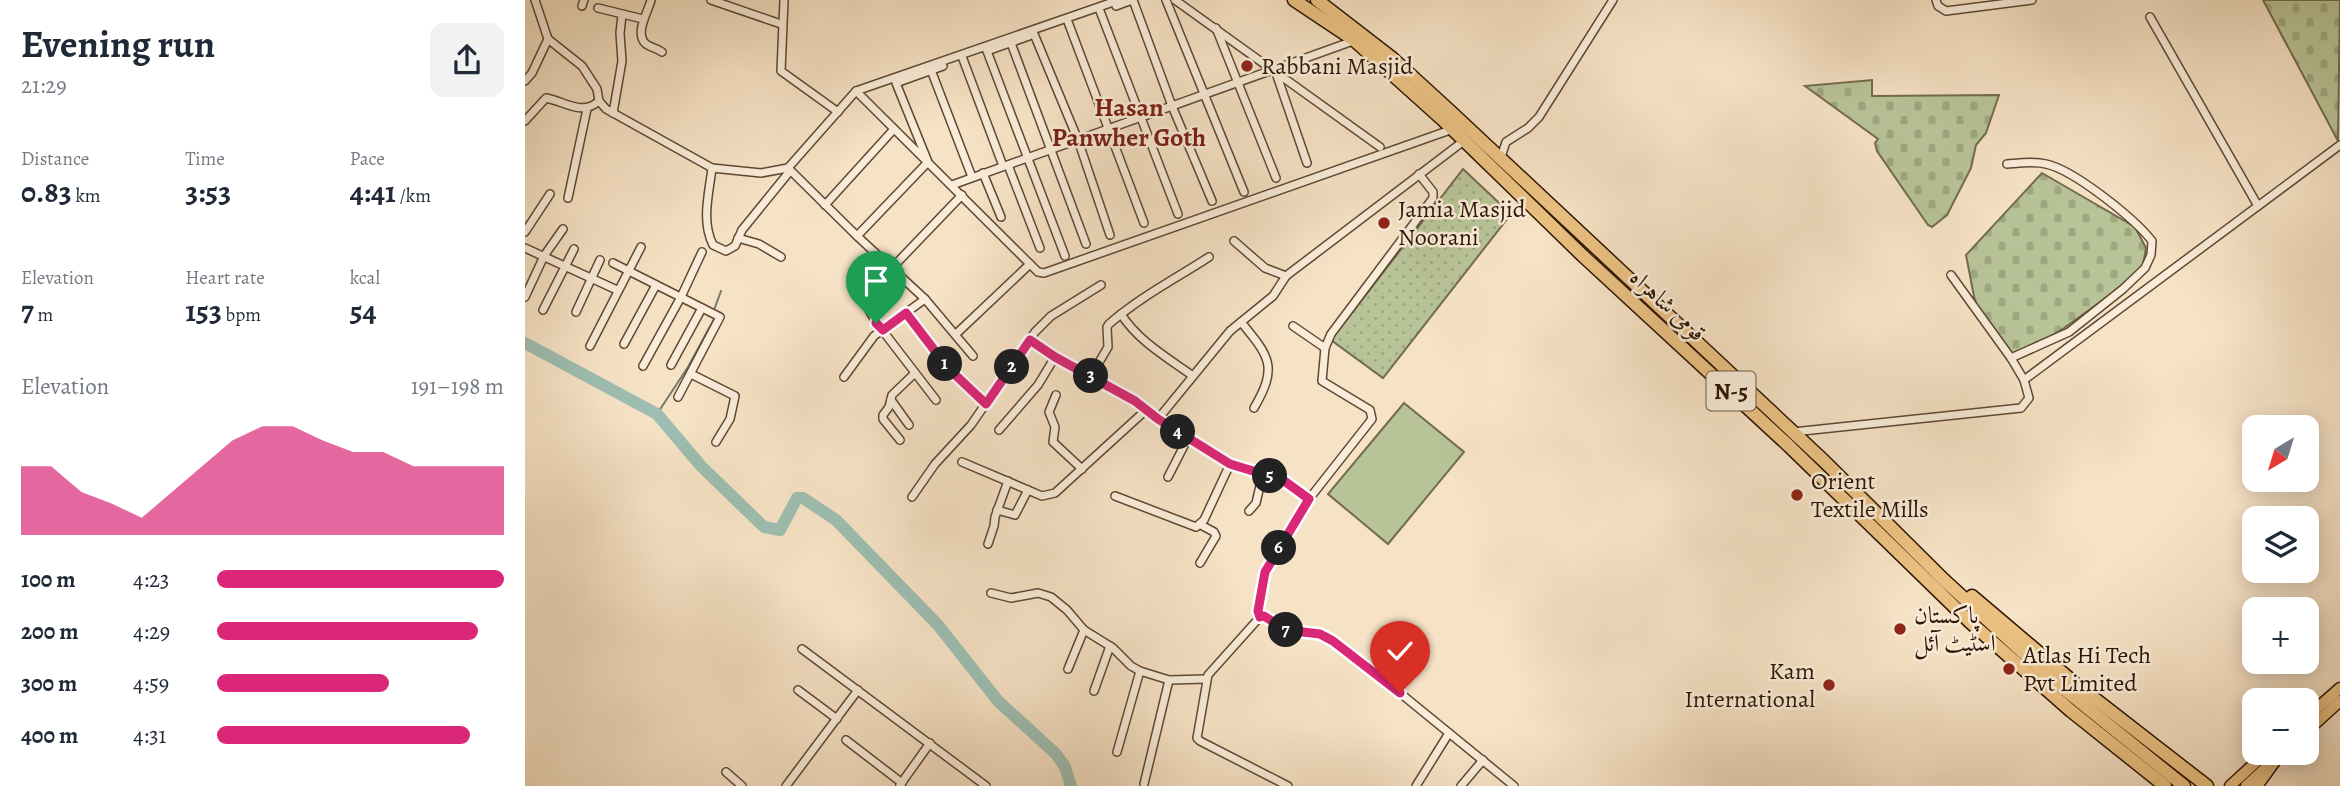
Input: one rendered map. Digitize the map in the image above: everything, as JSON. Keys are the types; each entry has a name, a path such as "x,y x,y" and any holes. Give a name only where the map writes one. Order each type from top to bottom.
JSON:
{"highway":[{"name":"قومی شاہراہ","path":"1294,0 1354,40 1453,129 1582,255 1789,446 1970,622 2071,711 2165,786"},
{"name":"قومی شاہراہ","path":"1317,0 1392,58 1620,268 1944,580 2085,707 2184,786"},
{"path":"1944,580 1973,596 1999,616 2077,685 2207,786"},
{"path":"2256,786 2269,765"}],"main road":[{"path":"2319,707 2340,688"},
{"path":"2319,720 2340,701"},
{"path":"2230,786 2260,765"},
{"path":"2246,786 2266,765"}],"street":[{"path":"535,0 548,39 582,66 597,89 599,101 613,113 712,168 761,173 789,169"},
{"path":"711,0 782,24"},
{"path":"784,0 781,71 838,111"},
{"path":"712,168 706,219 713,245 726,251 735,246 742,230 789,169 856,91 1119,0"},
{"path":"928,162 896,83 1132,0 1212,201"},
{"path":"1166,0 1244,192"},
{"path":"1175,0 1380,147"},
{"path":"1500,160 1507,142 1539,117 1613,0"},
{"path":"1936,0 1942,10 2032,0"},
{"path":"1966,9 1972,0"},
{"path":"652,1 643,19 643,38 645,44 662,52"},
{"path":"598,8 643,19"},
{"path":"1100,12 1178,214"},
{"path":"613,113 622,61 622,15"},
{"path":"2150,17 2258,206"},
{"path":"1068,22 1144,223"},
{"path":"1216,27 1276,178"},
{"path":"1034,34 1078,140 1110,235"},
{"path":"525,81 532,73 548,39"},
{"path":"952,185 1354,40"},
{"path":"1011,43 1086,244"},
{"path":"987,51 1065,256"},
{"path":"963,59 1040,248"},
{"path":"931,70 972,177"},
{"path":"1274,70 1307,163"},
{"path":"856,91 1038,272 1044,273 1453,129"},
{"path":"525,121 546,98 587,110"},
{"path":"568,198 587,110 599,101"},
{"path":"825,205 894,129"},
{"path":"1158,419 1230,331 1273,296 1286,275 1465,141"},
{"path":"2024,380 2340,145"},
{"path":"857,236 928,162"},
{"path":"2007,164 2044,163 2070,174 2140,225 2152,241 2151,255 2145,268 2123,289 2069,331 2011,358"},
{"path":"789,169 925,299 973,356"},
{"path":"983,173 1001,216"},
{"path":"1260,617 1258,611 1265,572 1309,499 1366,428 1373,414 1322,381 1325,348 1331,334 1430,204 1433,192 1419,174"},
{"path":"525,232 550,194"},
{"path":"891,269 962,195"},
{"path":"525,297 544,256 562,229"},
{"path":"738,238 759,244 781,257"},
{"path":"1234,241 1265,268 1286,275"},
{"path":"590,346 641,247"},
{"path":"525,248 617,290"},
{"path":"543,310 574,249"},
{"path":"643,366 681,298 702,252"},
{"path":"879,256 856,288 883,330 936,400"},
{"path":"1091,376 1108,347 1107,327 1162,284 1174,280 1209,257"},
{"path":"576,312 600,260"},
{"path":"613,263 721,319 678,397"},
{"path":"956,334 1030,264"},
{"path":"1793,432 2021,408 2029,398 2024,380 1951,275"},
{"path":"624,344 656,285"},
{"path":"912,497 935,464 971,425 1030,340 1051,316 1101,285"},
{"path":"844,377 869,342 925,299"},
{"path":"671,365 702,308"},
{"path":"906,313 948,368 986,404"},
{"path":"1121,314 1127,325 1145,341 1193,376"},
{"path":"1241,322 1258,343 1267,361 1267,385 1254,408"},
{"path":"1293,326 1325,348"},
{"path":"1030,340 1230,464 1283,480 1309,499"},
{"path":"999,430 1038,385 1055,357"},
{"path":"900,440 882,417 889,407 892,395 915,373"},
{"path":"691,374 735,396 730,419 716,442"},
{"path":"1056,395 1049,409 1055,427 1053,442 1082,469"},
{"path":"890,400 909,425"},
{"path":"962,462 1042,496 1049,496 1146,410"},
{"path":"1168,477 1188,438"},
{"path":"1115,496 1196,527 1201,525 1230,464"},
{"path":"1248,511 1256,503 1263,473"},
{"path":"988,544 1008,481"},
{"path":"997,510 1015,515 1028,490"},
{"path":"1200,563 1216,536 1201,525"},
{"path":"991,593 1011,598 1038,593 1051,597 1067,610 1084,630 1110,646 1140,671 1169,680 1206,679"},
{"path":"1288,786 1198,740 1206,679 1260,617 1264,616 1286,630 1320,634 1333,641 1483,760 1504,783 1514,786"},
{"path":"1067,669 1084,630"},
{"path":"1094,691 1110,646"},
{"path":"803,649 986,786"},
{"path":"1117,752 1140,671"},
{"path":"1144,784 1169,680"},
{"path":"786,786 858,690"},
{"path":"798,691 837,719"},
{"path":"1416,786 1449,733"},
{"path":"846,740 901,784 930,743"},
{"path":"1461,786 1483,760"},
{"path":"726,772 743,786"}],"green space":[{"path":"2263,0 2340,0 2338,141"},
{"path":"1872,80 1872,96 1999,95 1986,133 1976,145 1971,168 1947,215 1932,227 1877,151 1875,143 1878,139 1805,86"},
{"path":"1463,169 1511,214 1383,378 1331,340"},
{"path":"2042,173 2135,227 2146,248 2143,265 2121,287 2014,360 1977,312 1966,255"},
{"path":"1404,403 1464,452 1388,544 1328,494"}],"waterway":[{"path":"714,310 721,291"},
{"path":"657,414 688,367 714,319"},
{"path":"525,343 657,414 701,466 764,527 780,530 797,498 803,498 836,520 938,625 998,701 1056,754 1065,767 1071,786"}],"place":[{"name":"Rabbani Masjid","path":"1247,66"},
{"name":"Jamia Masjid Noorani","path":"1384,223"},
{"name":"Orient Textile Mills","path":"1797,495"},
{"name":"پاکستان اسٹیٹ آئل","path":"1900,629"},
{"name":"Atlas Hi Tech Pvt Limited","path":"2009,669"},
{"name":"Kam International","path":"1829,685"}],"district":[{"name":"Hasan Panwher Goth","path":"1129,122"}],"route":[{"path":"876,323 883,330 906,313 948,368 986,404 1030,340 1055,357 1135,401 1158,419 1230,464 1283,480 1309,499 1265,572 1258,611 1260,617 1264,616 1286,630 1320,634 1333,641 1400,693"}]}
